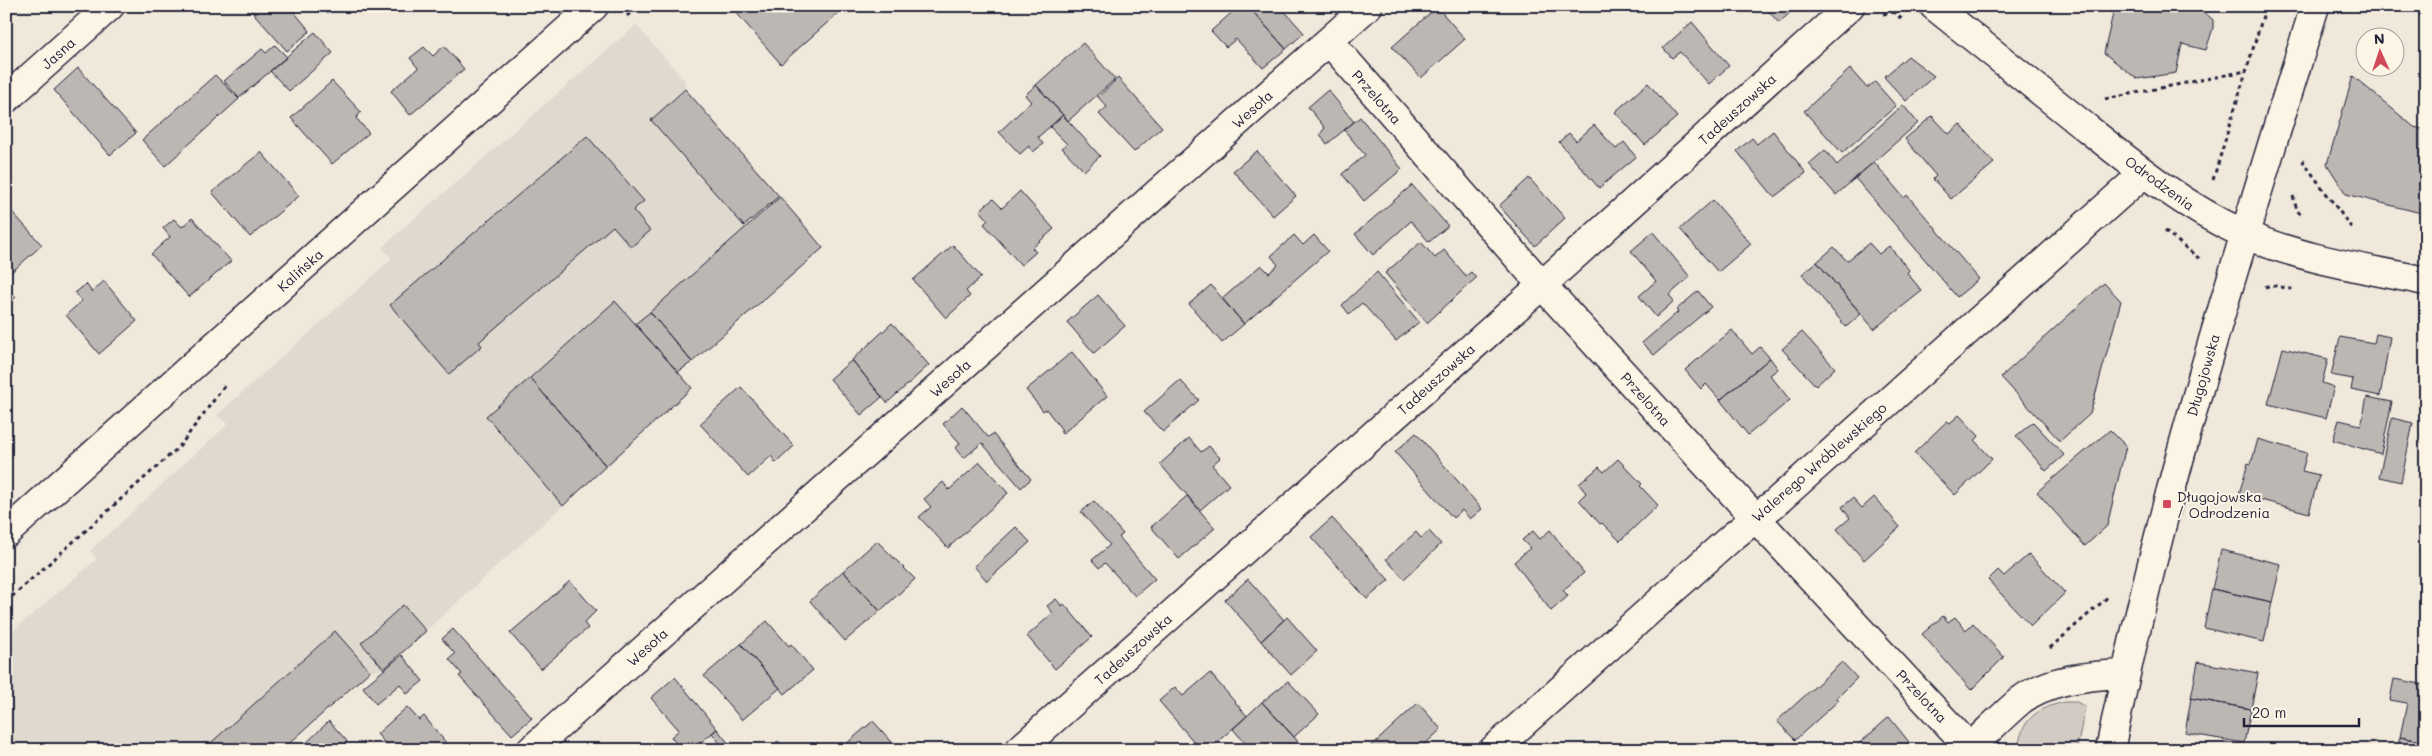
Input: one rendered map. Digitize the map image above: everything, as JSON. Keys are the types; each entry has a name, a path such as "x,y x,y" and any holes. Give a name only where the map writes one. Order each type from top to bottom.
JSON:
{"street":[{"name":"Jasna","path":"6,99 110,6"},
{"name":"Kalińska","path":"6,533 594,6"},
{"name":"Wesoła","path":"531,750 1368,6"},
{"name":"Tadeuszowska","path":"1019,750 1542,285 1850,6"},
{"name":"Odrodzenia","path":"1934,6 2144,173 2202,214 2244,234 2292,250 2353,266 2426,281"},
{"name":"Długojowska","path":"2110,750 2125,674 2167,504 2215,331 2315,6"},
{"name":"Przelotna","path":"1329,41 1542,285 1970,749"},
{"name":"Walerego Wróblewskiego","path":"1493,750 2144,173"},
{"path":"1970,749 2023,699 2049,686 2079,678 2125,674"}],"path":[{"path":"1886,6 1908,24"},
{"path":"2191,252 2266,6"},
{"path":"1875,16 1893,12"},
{"path":"2097,101 2246,71"},
{"path":"2299,156 2348,226 2358,234"},
{"path":"2162,230 2203,262"},
{"path":"2044,654 2111,593"}],"shaded area":[{"path":"636,25 685,81 685,89 823,248 678,372 692,388 384,669 370,671 282,750 6,750 6,637 97,559 90,551 228,424 217,415 392,259 382,247"},
{"path":"2065,702 2077,702 2085,707 2077,750 2018,750 2023,730 2032,717 2046,708"}],"building":[{"path":"247,6 289,6 310,31 287,51"},
{"path":"736,6 846,6 781,64 733,9"},
{"path":"1239,6 1248,6 1286,49 1263,68 1236,39 1226,47 1211,31"},
{"path":"1248,6 1280,6 1304,33 1286,49"},
{"path":"1764,6 1797,6 1779,23"},
{"path":"2118,6 2184,6 2202,10 2213,20 2213,28 2206,50 2182,44 2176,73 2137,79 2104,53 2114,9"},
{"path":"1437,7 1465,39 1421,78 1392,47"},
{"path":"1692,22 1729,66 1709,84 1680,52 1672,58 1663,48"},
{"path":"315,32 333,53 289,91 270,71"},
{"path":"1083,43 1115,79 1068,121 1036,85"},
{"path":"275,45 287,57 239,98 224,81 262,49 266,53"},
{"path":"444,46 464,69 410,115 391,91 418,68 410,58 424,47 433,56"},
{"path":"1908,56 1934,76 1906,101 1884,77"},
{"path":"78,68 136,133 110,155 54,90"},
{"path":"1850,69 1867,88 1875,82 1896,106 1842,153 1804,111"},
{"path":"215,75 239,99 165,166 142,140"},
{"path":"2353,76 2414,127 2426,130 2425,214 2346,194 2327,164"},
{"path":"1118,78 1162,127 1134,152 1099,114 1107,107 1098,97"},
{"path":"332,81 361,112 356,118 369,133 332,164 291,118"},
{"path":"1648,83 1677,117 1645,145 1615,112"},
{"path":"1036,85 1063,115 1038,137 1043,144 1033,152 1029,146 1020,154 999,132 1031,102 1025,95"},
{"path":"685,89 779,196 744,226 651,120"},
{"path":"1328,90 1354,122 1327,144 1320,134 1325,128 1308,107"},
{"path":"1903,105 1918,123 1836,195 1809,164 1825,150 1837,165"},
{"path":"1063,115 1100,156 1084,171 1062,148 1067,144 1050,127"},
{"path":"1932,116 1949,134 1960,124 1994,163 1951,199 1933,179 1936,176 1905,139"},
{"path":"1360,117 1402,169 1364,201 1342,174 1365,155 1344,130"},
{"path":"1594,125 1616,149 1624,142 1636,157 1599,188 1559,142 1569,133 1576,141"},
{"path":"1773,131 1806,173 1774,197 1737,151 1752,138 1757,144"},
{"path":"587,136 644,201 633,210 650,231 631,247 613,226 479,342 482,346 449,374 390,305"},
{"path":"1257,151 1296,196 1273,216 1233,171"},
{"path":"261,152 299,196 250,237 212,192"},
{"path":"1874,162 1904,198 1907,195 1979,279 1957,297 1855,178"},
{"path":"1529,178 1565,218 1535,246 1499,206"},
{"path":"1412,185 1448,226 1429,242 1411,221 1373,255 1355,234"},
{"path":"1020,191 1054,229 1032,248 1036,252 1021,265 984,224 988,220 980,210 993,199 1002,208"},
{"path":"780,197 823,248 692,362 650,312"},
{"path":"1713,200 1751,244 1718,272 1680,229"},
{"path":"6,205 42,245 6,277"},
{"path":"192,218 231,261 189,297 151,254 170,237 163,228 174,219 182,227"},
{"path":"1653,232 1690,277 1669,295 1674,301 1656,317 1639,296 1656,281 1631,251"},
{"path":"1294,235 1303,245 1314,235 1328,251 1244,324 1222,299 1261,265 1269,273 1278,265 1271,256"},
{"path":"1421,242 1435,258 1444,250 1466,276 1471,272 1476,278 1427,323 1385,273"},
{"path":"1869,243 1879,254 1889,246 1909,270 1907,273 1922,291 1874,329 1817,262 1834,247 1847,261"},
{"path":"953,245 981,277 966,291 970,296 946,318 913,280"},
{"path":"1817,262 1861,314 1846,327 1802,274"},
{"path":"1377,272 1419,322 1396,341 1362,303 1349,314 1342,305"},
{"path":"104,281 137,321 99,354 66,315 82,301 75,293 86,284 92,292"},
{"path":"2104,283 2121,301 2090,414 2060,441 2001,377"},
{"path":"1211,285 1244,324 1222,343 1189,304"},
{"path":"6,286 16,297 6,306"},
{"path":"1698,291 1711,307 1654,355 1642,343 1678,312 1676,310"},
{"path":"1098,295 1125,326 1094,353 1067,322"},
{"path":"615,301 692,388 606,466 530,378"},
{"path":"650,312 692,362 678,372 635,324"},
{"path":"892,323 929,365 887,403 852,360"},
{"path":"1732,330 1752,354 1760,347 1770,358 1720,400 1706,384 1701,389 1685,370"},
{"path":"1802,332 1835,368 1816,386 1782,349"},
{"path":"2376,334 2390,337 2380,396 2351,390 2353,379 2331,375 2340,337 2374,343"},
{"path":"2283,348 2328,359 2322,383 2334,387 2326,418 2268,404"},
{"path":"1072,352 1107,396 1062,434 1060,431 1062,430 1046,409 1043,411 1026,390"},
{"path":"1770,358 1778,369 1770,375 1790,400 1748,435 1720,400"},
{"path":"852,360 882,397 861,415 830,379"},
{"path":"530,378 606,466 563,506 486,416"},
{"path":"1180,380 1199,400 1163,432 1144,412"},
{"path":"741,387 794,446 776,463 771,456 748,477 700,424"},
{"path":"2367,397 2392,402 2381,454 2333,440 2339,420 2361,425"},
{"path":"962,406 988,437 993,434 1031,479 1021,488 982,443 964,458 956,448 960,443 943,424"},
{"path":"1959,415 1979,436 1975,441 1992,459 1955,495 1914,453 1947,421 1950,423"},
{"path":"2392,418 2413,423 2401,482 2379,477"},
{"path":"2033,422 2064,455 2046,471 2016,436"},
{"path":"2110,430 2126,446 2107,526 2085,546 2037,492"},
{"path":"1416,433 1482,509 1470,519 1462,510 1453,518 1395,452"},
{"path":"1189,438 1201,452 1209,446 1220,458 1212,465 1229,485 1200,510 1160,464"},
{"path":"2258,439 2307,453 2302,471 2319,475 2309,513 2239,494 2248,463 2251,464"},
{"path":"1618,459 1642,484 1640,486 1658,505 1620,541 1602,523 1600,524 1579,500 1586,493 1579,484 1599,467 1604,472"},
{"path":"980,462 1008,493 948,548 919,517 931,507 924,499 943,482 949,490"},
{"path":"1187,496 1215,528 1179,559 1151,527"},
{"path":"1874,497 1900,527 1864,560 1837,529 1850,518 1842,507 1853,498 1862,508"},
{"path":"1094,501 1123,534 1119,537 1155,579 1135,596 1105,563 1099,568 1092,560 1110,545 1081,512"},
{"path":"1332,518 1389,580 1367,599 1311,537"},
{"path":"1016,527 1030,542 987,581 974,566"},
{"path":"1550,530 1584,573 1563,590 1568,596 1551,611 1514,562 1530,548 1522,540 1533,531 1540,539"},
{"path":"1429,531 1441,544 1404,579 1386,559 1416,532 1421,538"},
{"path":"877,541 915,579 880,611 843,571"},
{"path":"2221,550 2281,564 2272,602 2212,589"},
{"path":"2029,554 2065,593 2031,626 1988,580 1998,570 2004,576"},
{"path":"843,571 880,611 845,641 810,601"},
{"path":"1248,579 1284,620 1261,641 1225,600"},
{"path":"570,581 596,611 584,623 588,628 541,669 510,633"},
{"path":"2212,589 2272,602 2264,642 2204,628"},
{"path":"1056,599 1062,606 1064,604 1092,637 1055,669 1027,636 1053,613 1047,606"},
{"path":"403,605 426,631 384,669 361,643"},
{"path":"1943,616 1948,622 1955,617 1966,630 1973,623 2004,657 1971,690 1922,634"},
{"path":"1287,617 1317,651 1291,675 1261,641"},
{"path":"767,621 789,646 791,644 813,670 785,694 741,644"},
{"path":"453,629 532,718 512,735 459,676 462,674 449,659 455,654 442,639"},
{"path":"335,631 370,671 282,750 203,750"},
{"path":"741,644 780,688 742,720 704,676"},
{"path":"402,655 423,681 407,694 400,684 376,704 363,687"},
{"path":"1842,662 1857,678 1837,698 1839,700 1795,740 1777,721"},
{"path":"2198,662 2258,673 2251,709 2191,698"},
{"path":"1210,673 1247,716 1208,750 1201,750 1159,701 1175,687 1183,696"},
{"path":"675,677 717,729 692,750 682,750 671,737 679,730 651,698"},
{"path":"2394,679 2426,685 2426,742 2400,737 2407,703 2390,700"},
{"path":"1288,681 1319,714 1294,737 1262,702"},
{"path":"2191,698 2251,709 2244,743 2185,733"},
{"path":"1262,702 1305,750 1251,750 1233,729"},
{"path":"1418,703 1441,729 1419,750 1367,750"},
{"path":"407,707 419,720 424,716 452,750 391,750 377,734"},
{"path":"1889,717 1909,742 1900,750 1852,750"},
{"path":"329,721 347,741 338,750 299,750"},
{"path":"873,721 899,750 851,750 846,744"},
{"path":"717,729 734,750 725,750 712,733"},
{"path":"2400,737 2426,742 2426,750 2397,750"},
{"path":"1157,740 1166,750 1146,750"},
{"path":"778,741 786,750 767,750"},
{"path":"846,744 851,750 839,750"},
{"path":"2291,746 2309,750 2291,750"}],"place":[{"name":"Długojowska / Odrodzenia","path":"2167,504"}]}
